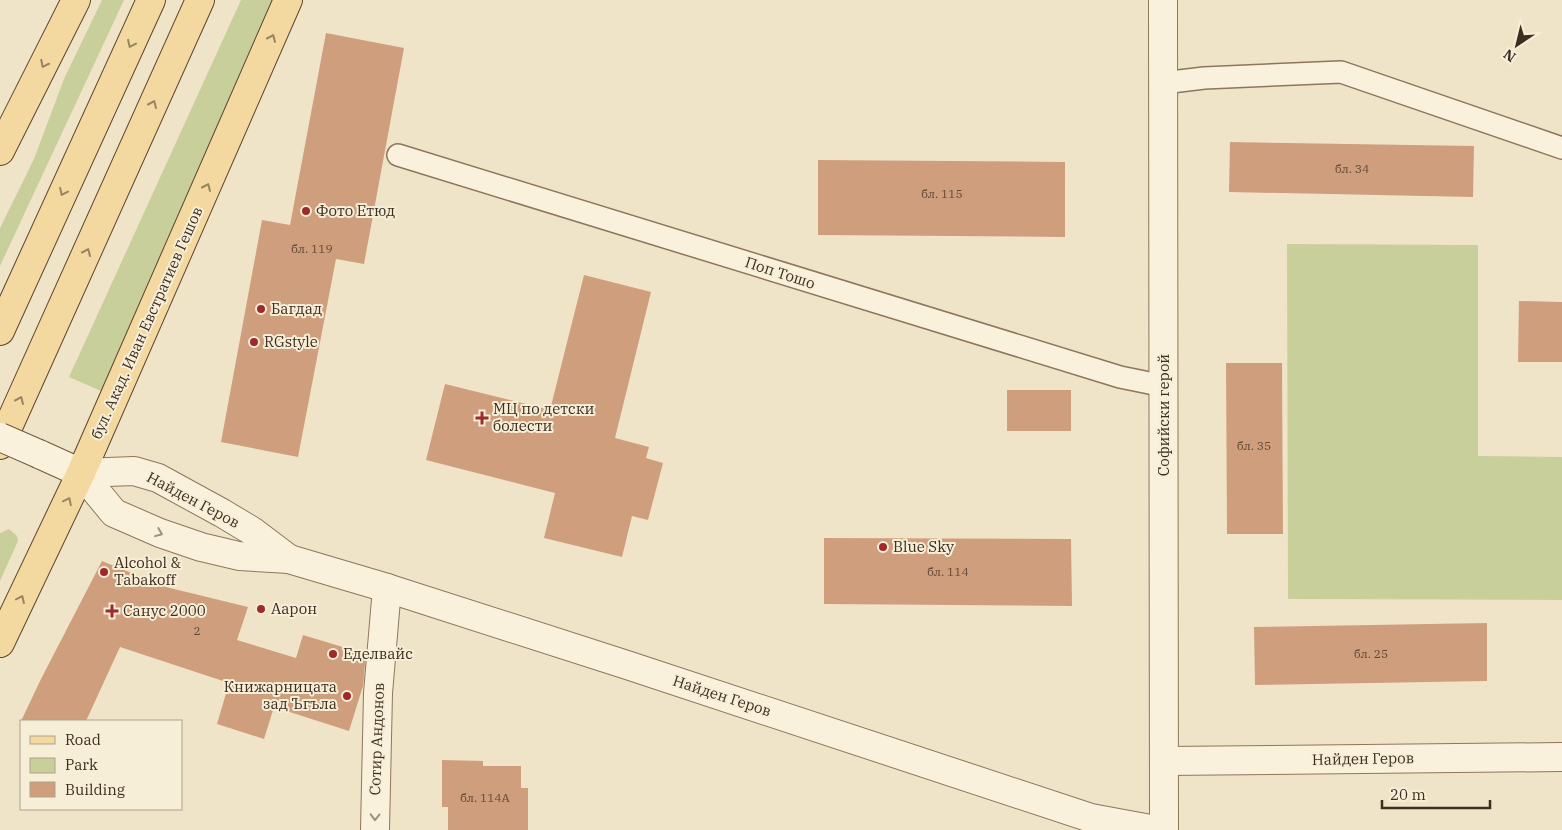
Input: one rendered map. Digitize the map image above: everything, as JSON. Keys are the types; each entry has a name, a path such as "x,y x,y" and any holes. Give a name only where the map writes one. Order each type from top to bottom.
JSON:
{"main road":[{"path":"0,151 76,0"},
{"path":"0,331 151,0"},
{"path":"0,445 200,0"},
{"name":"бул. Акад. Иван Евстратиев Гешов","path":"0,643 81,473 288,0"}],"street":[{"name":"Софийски герой","path":"1163,0 1164,830"},
{"path":"0,437 81,473"},
{"name":"Найден Геров","path":"81,473 134,471 158,478 252,531 289,560"},
{"name":"Найден Геров","path":"81,473 114,513 160,534 201,547 239,556 289,560 387,588 1091,818 1156,830"},
{"name":"Сотир Андонов","path":"375,830 378,693 387,588"},
{"name":"Найден Геров","path":"1164,761 1562,757"}],"lane":[{"path":"1163,82 1204,78 1341,72 1562,148"},
{"name":"Поп Тошо","path":"398,155 1120,377 1164,386"}],"green space":[{"path":"102,0 124,0 0,266 0,228 34,159 64,79"},
{"path":"241,0 274,0 101,391 69,377"},
{"path":"1287,244 1478,245 1478,456 1562,457 1562,600 1288,599"},
{"path":"9,529 17,536 18,541 0,581 0,533"}],"building":[{"path":"326,33 404,48 364,264 336,259 298,457 221,442 262,220 290,225"},
{"path":"1230,142 1474,146 1473,197 1229,192"},
{"path":"818,160 1065,162 1065,237 818,235"},
{"name":"МЦ по детски болести","path":"584,275 651,292 615,438 649,447 646,458 663,463 648,520 632,516 622,557 544,538 555,493 426,460 445,384 550,410"},
{"path":"1519,301 1562,302 1562,362 1518,362"},
{"path":"1226,363 1282,363 1283,534 1227,534"},
{"path":"1007,390 1071,390 1071,431 1007,431"},
{"path":"824,538 1071,539 1072,606 824,604"},
{"path":"102,561 166,587 248,607 237,640 296,658 303,635 366,654 363,686 349,731 274,707 264,739 217,724 229,683 120,647 86,720 21,720"},
{"path":"1487,623 1487,681 1255,685 1254,627"},
{"path":"442,760 483,761 483,766 521,766 521,788 528,788 528,830 448,830 448,807 442,807"}],"place":[{"name":"Фото Етюд","path":"306,211"},
{"name":"Багдад","path":"261,309"},
{"name":"RGstyle","path":"254,342"},
{"name":"МЦ по детски болести","path":"482,418"},
{"name":"Blue Sky","path":"883,547"},
{"name":"Alcohol & Tabakoff","path":"104,572"},
{"name":"Аарон","path":"261,609"},
{"name":"Санус 2000","path":"112,611"},
{"name":"Еделвайс","path":"333,654"},
{"name":"Книжарницата зад Ъгъла","path":"347,696"}]}
